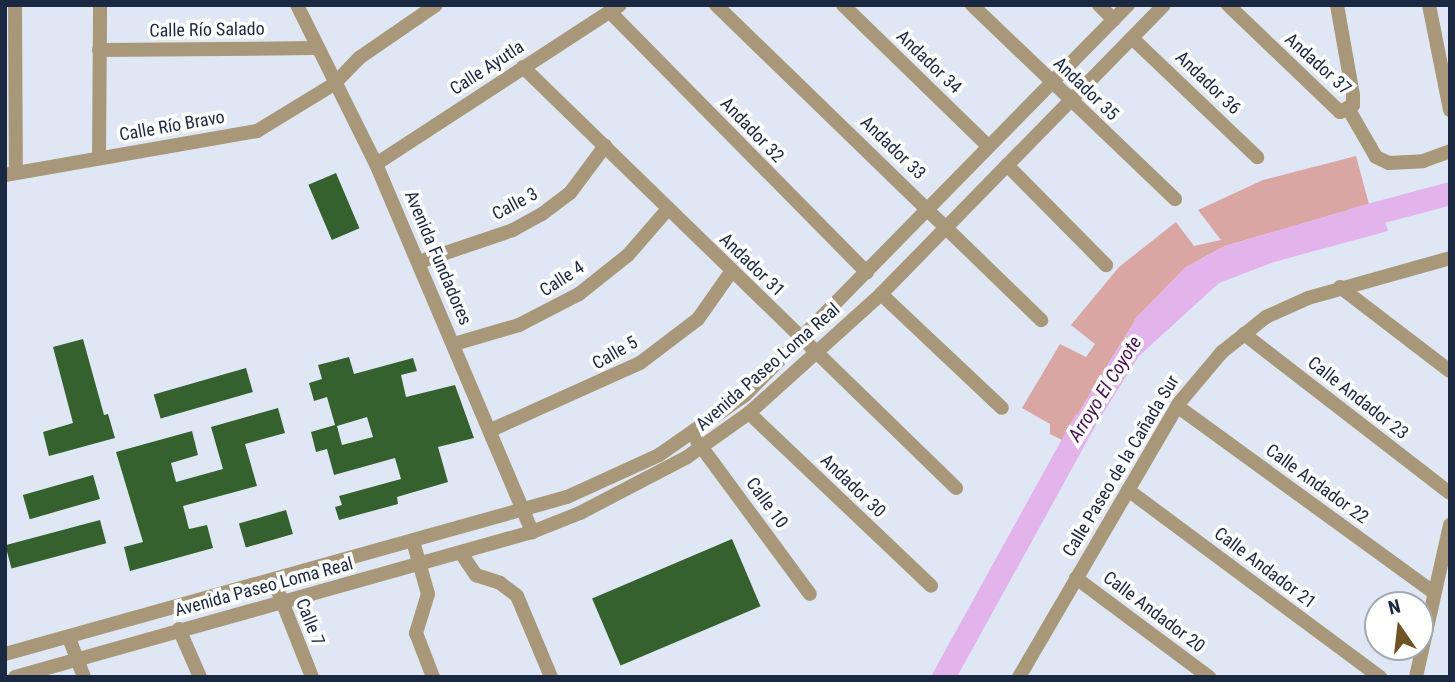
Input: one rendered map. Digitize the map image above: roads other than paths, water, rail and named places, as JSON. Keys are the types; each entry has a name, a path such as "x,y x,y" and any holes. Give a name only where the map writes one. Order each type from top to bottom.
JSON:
{"street":[{"path":"11,174 15,5"},
{"path":"99,159 100,5"},
{"name":"Avenida Fundadores","path":"297,5 314,47 376,164 532,532"},
{"path":"334,84 359,58 436,5"},
{"name":"Andador 33","path":"716,5 1041,320"},
{"name":"Andador 34","path":"843,5 988,146"},
{"name":"Andador 35","path":"972,5 1068,101 1175,199"},
{"path":"1099,5 1114,20"},
{"name":"Avenida Paseo Loma Real","path":"5,654 274,581 522,509 594,487 659,455 692,435 745,395 1128,5"},
{"name":"Avenida Paseo Loma Real","path":"15,677 532,532 580,513 703,448 749,413 881,294 1164,5"},
{"name":"Andador 37","path":"1228,5 1330,106 1351,108"},
{"path":"1336,5 1351,108 1376,156 1388,163 1423,161 1450,151"},
{"path":"1429,5 1450,110"},
{"name":"Calle Ayutla","path":"376,164 615,9"},
{"name":"Andador 32","path":"615,9 867,273"},
{"name":"Andador 36","path":"1132,38 1256,157"},
{"name":"Calle Río Salado","path":"100,50 314,47"},
{"name":"Andador 31","path":"523,67 816,355 956,488"},
{"name":"Calle Río Bravo","path":"11,174 257,131 334,84"},
{"name":"Calle 3","path":"419,262 513,230 542,214 570,193 605,146"},
{"path":"1007,166 1106,265"},
{"name":"Calle 4","path":"454,344 519,326 579,294 628,255 668,209"},
{"name":"Calle Paseo de la Cañada Sur","path":"1025,674 1076,578 1177,405 1199,375 1266,317 1340,287 1450,258"},
{"name":"Calle 5","path":"491,430 640,363 698,319 731,272"},
{"path":"1340,287 1450,371"},
{"path":"881,294 1002,408"},
{"name":"Calle Andador 23","path":"1244,334 1450,493"},
{"name":"Calle Andador 22","path":"1177,405 1435,588 1450,592"},
{"name":"Andador 30","path":"749,413 931,586"},
{"name":"Calle 10","path":"692,435 810,594"},
{"path":"659,455 667,468"},
{"name":"Calle Andador 21","path":"1128,490 1380,677"},
{"path":"1416,677 1450,524"},
{"path":"414,541 418,565 428,594 416,633 433,677"},
{"path":"461,553 476,575 500,583 517,596 551,677"},
{"name":"Calle Andador 20","path":"1076,578 1209,677"},
{"name":"Calle 7","path":"274,581 312,677"},
{"path":"179,629 200,677"},
{"path":"69,638 84,677"}],"water":[{"path":"1379,201 1388,231 1274,262 1219,283 1139,356 1078,453 1060,443 1137,317 1186,267 1225,246"}],"waterway":[{"name":"Arroyo El Coyote","path":"1353,219 1450,193"},
{"name":"Arroyo El Coyote","path":"943,677 1084,422"}]}
